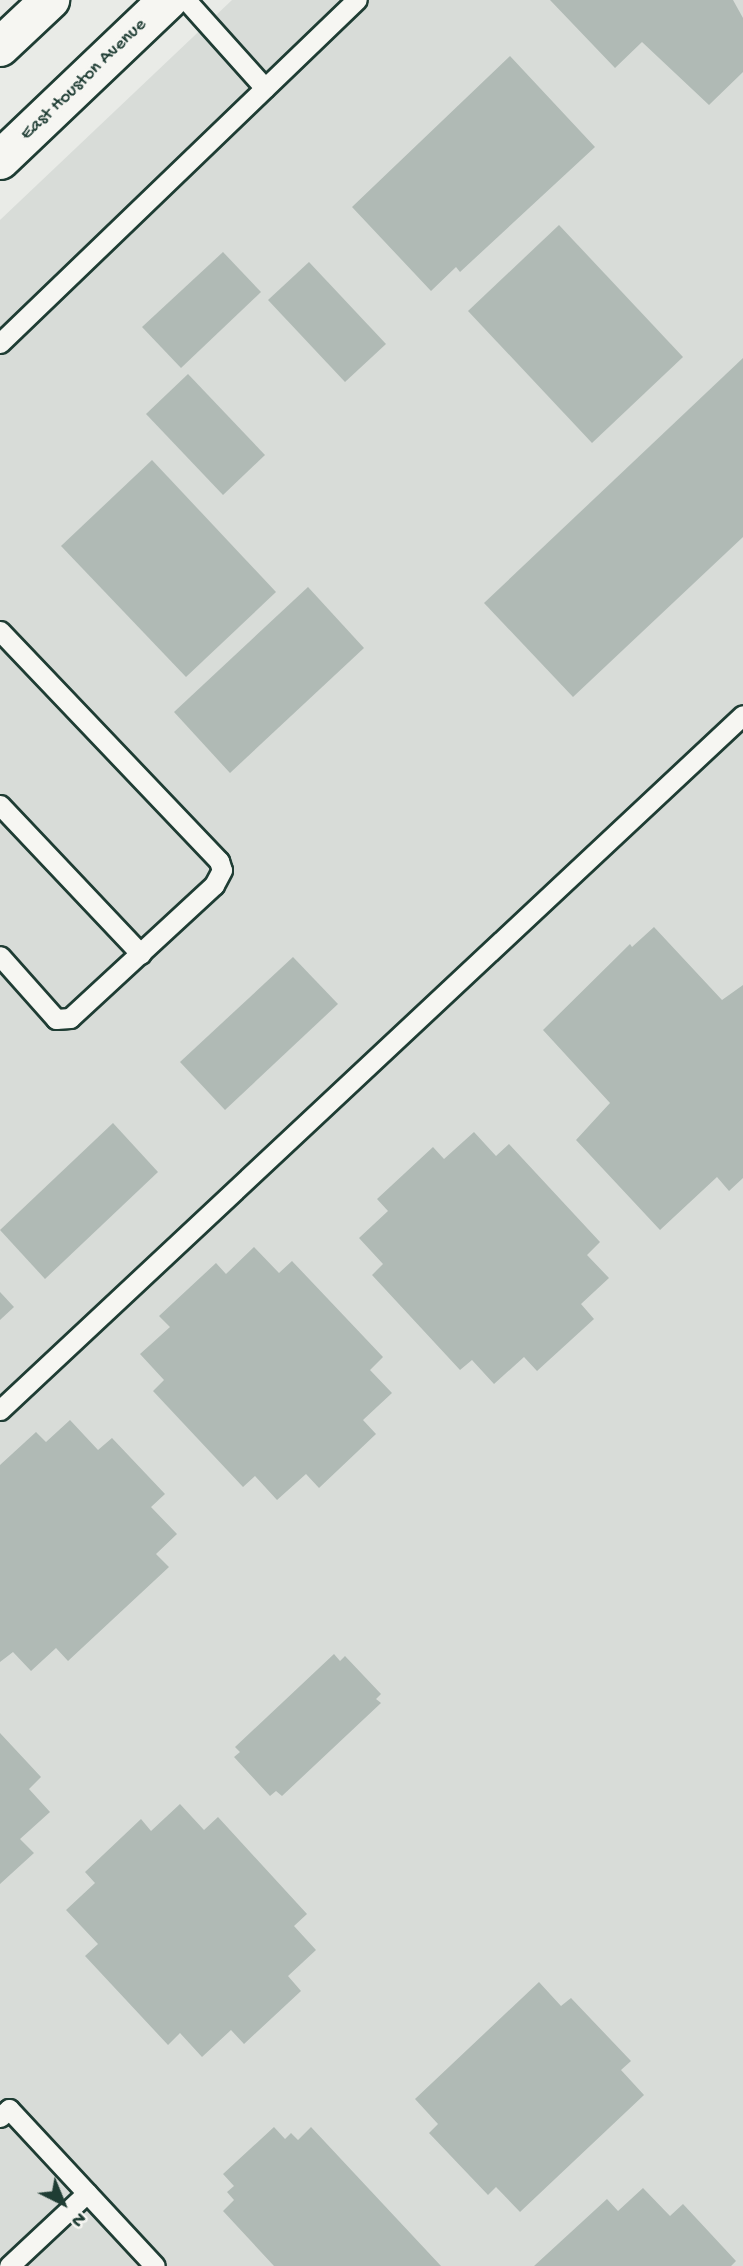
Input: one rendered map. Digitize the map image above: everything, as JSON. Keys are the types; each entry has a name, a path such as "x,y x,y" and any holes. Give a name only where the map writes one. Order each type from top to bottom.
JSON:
{"main road":[{"path":"0,47 50,0"},
{"name":"East Houston Avenue","path":"0,160 169,0"}],"lane":[{"path":"186,0 265,88"},
{"path":"0,343 357,0"},
{"path":"0,631 219,861 222,870 214,885 84,1008 70,1018 56,1019 0,956"},
{"path":"0,1410 743,715"},
{"path":"0,805 141,954"},
{"path":"4,2113 87,2193 155,2266"},
{"path":"9,2266 87,2193"}],"shaded area":[{"path":"232,0 743,0 743,2266 0,2266 0,220"}],"building":[{"path":"550,0 733,0 743,18 743,72 709,105 642,42 615,68"},
{"path":"510,56 595,147 460,272 456,267 431,291 352,207"},
{"path":"559,225 683,357 592,443 468,311"},
{"path":"223,252 261,292 181,368 142,327"},
{"path":"309,262 386,344 345,382 268,300"},
{"path":"743,358 743,537 573,697 484,603"},
{"path":"188,374 265,455 223,495 146,414"},
{"path":"152,460 276,592 186,677 61,546"},
{"path":"308,587 364,648 230,773 174,712"},
{"path":"654,927 722,1000 743,985 743,1178 729,1191 717,1177 660,1230 576,1140 610,1103 543,1030 630,944 632,947"},
{"path":"293,957 338,1004 225,1110 180,1062"},
{"path":"113,1123 158,1172 45,1279 0,1230"},
{"path":"474,1132 496,1156 509,1144 600,1242 587,1255 609,1278 581,1304 594,1319 537,1371 524,1357 494,1384 472,1360 460,1370 372,1275 383,1264 359,1238 388,1211 377,1199 433,1147 444,1159"},
{"path":"254,1247 279,1273 292,1261 383,1357 370,1370 392,1393 363,1420 376,1434 319,1488 306,1474 277,1500 255,1476 243,1487 153,1391 164,1380 140,1354 170,1327 159,1316 216,1263 226,1274"},
{"path":"0,1292 14,1307 0,1320"},
{"path":"70,1420 98,1450 112,1438 165,1494 151,1507 177,1534 156,1554 169,1567 68,1661 56,1648 31,1671 13,1652 0,1662 0,1465 36,1432 46,1442"},
{"path":"334,1654 340,1661 345,1656 381,1694 376,1699 381,1703 282,1796 276,1791 270,1796 234,1757 240,1752 235,1747"},
{"path":"0,1733 41,1777 29,1789 50,1812 20,1839 34,1853 0,1884"},
{"path":"180,1804 204,1830 218,1817 307,1914 294,1926 316,1950 288,1976 301,1991 244,2044 231,2030 202,2057 180,2033 168,2045 85,1956 98,1944 66,1910 95,1883 85,1872 141,1819 151,1831"},
{"path":"539,1982 561,2006 571,1998 631,2061 621,2070 644,2095 520,2212 496,2187 488,2195 429,2133 438,2124 415,2099"},
{"path":"274,2127 285,2139 291,2133 298,2140 311,2127 441,2266 274,2266 223,2211 234,2200 227,2192 234,2186 223,2174"},
{"path":"643,2188 670,2216 683,2204 736,2261 731,2266 534,2266 607,2199 618,2211"}]}
